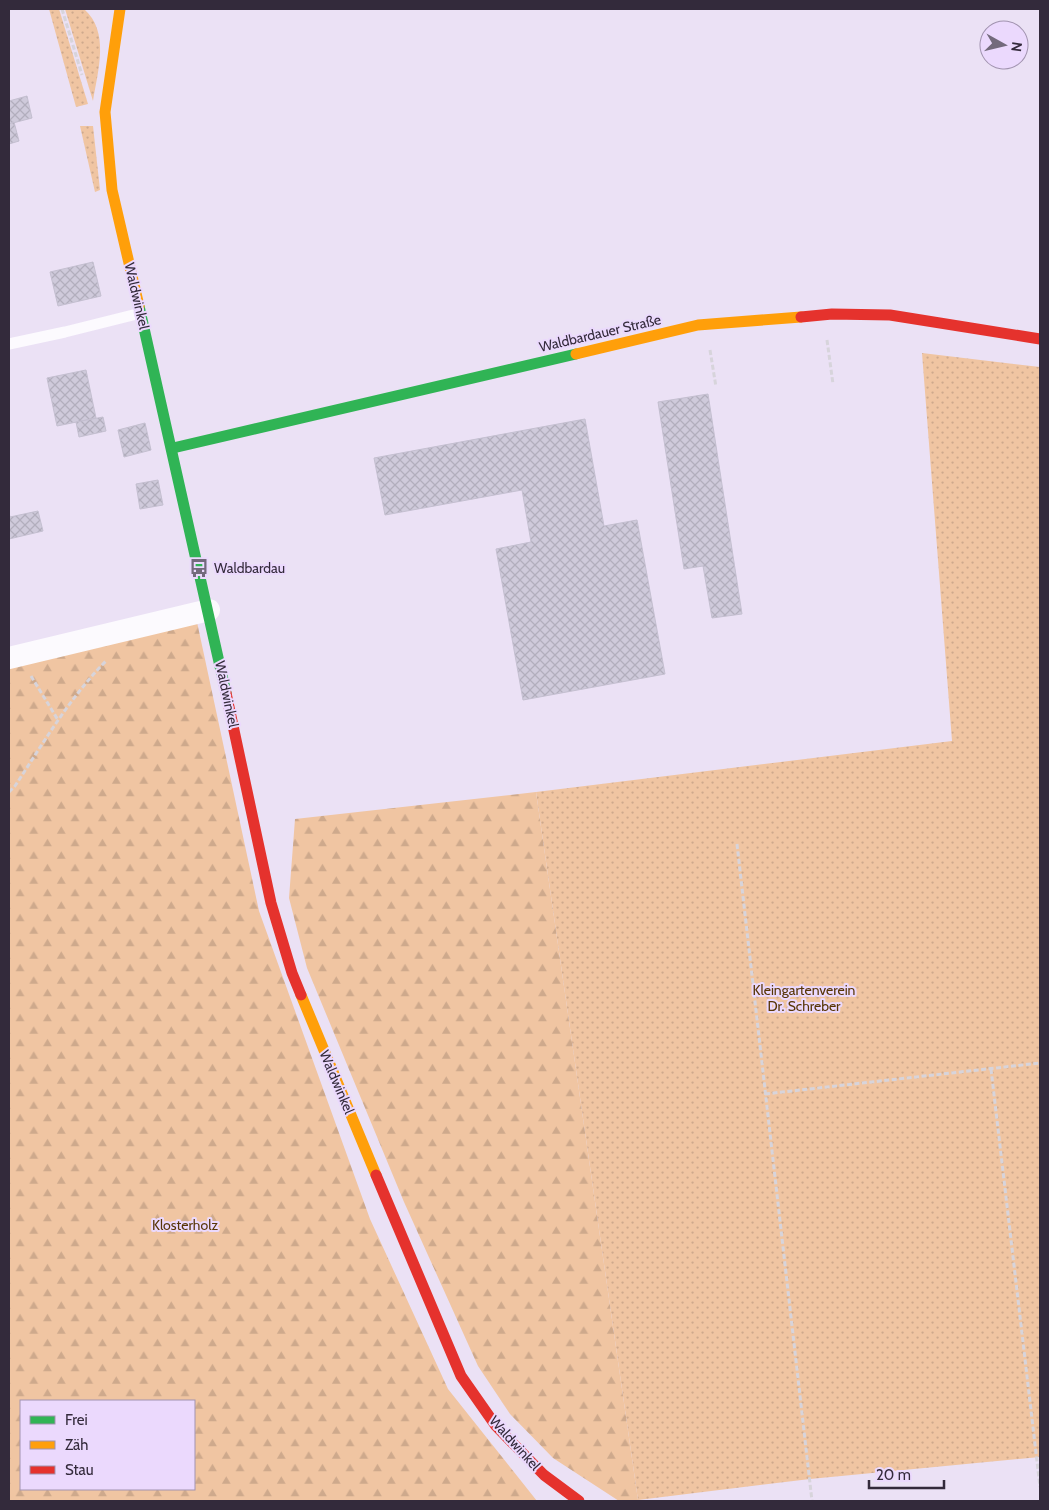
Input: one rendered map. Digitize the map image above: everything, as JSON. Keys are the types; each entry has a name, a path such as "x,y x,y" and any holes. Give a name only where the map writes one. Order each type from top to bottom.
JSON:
{"street":[{"name":"Waldwinkel","path":"120,9 105,112 112,190 173,448 271,903 292,973 426,1297 461,1376 496,1426 544,1475 578,1501"},
{"name":"Waldbardauer Straße","path":"173,448 706,324 823,314 890,316 1040,339"},
{"path":"13,657 209,610"}],"lane":[{"path":"9,344 141,313"}],"path":[{"path":"62,9 85,83"},
{"path":"823,314 832,384"},
{"path":"706,324 716,387"},
{"path":"13,657 58,720"},
{"path":"9,792 76,696"},
{"path":"737,844 812,1501"},
{"path":"765,1094 1040,1063"},
{"path":"991,1069 1040,1487"}],"green space":[{"path":"49,9 59,9 88,104 76,107"},
{"path":"65,9 84,9 92,18 97,29 100,40 100,52 93,101"},
{"path":"80,126 93,126 100,190 95,192"},
{"name":"Kleingartenverein Dr. Schreber","path":"922,353 1040,367 1040,1457 810,1479 638,1500 536,792 952,741"},
{"name":"Klosterholz","path":"197,622 259,911 370,1219 448,1389 537,1501 9,1501 9,664"},
{"path":"536,792 638,1500 640,1501 619,1501 553,1458 510,1414 478,1366 404,1202 307,968 289,898 295,819"}],"building":[{"path":"27,96 32,118 9,124 9,101"},
{"path":"14,122 19,141 9,144 9,124"},
{"path":"93,262 101,296 58,306 50,272"},
{"path":"86,370 96,418 57,426 47,378"},
{"path":"708,394 742,614 712,618 703,566 684,569 658,402"},
{"path":"103,417 106,431 79,437 76,422"},
{"path":"585,419 604,526 637,520 665,674 523,700 496,549 531,542 522,490 385,515 374,458"},
{"path":"145,423 151,450 124,457 118,430"},
{"path":"158,480 163,505 140,509 136,484"},
{"path":"38,511 43,531 9,539 9,513 10,517"}],"traffic: fast":[{"path":"139,306 226,693"},
{"path":"173,448 576,354"}],"traffic: slow":[{"path":"120,9 105,112 112,190 139,306"},
{"path":"576,354 698,325 801,317"},
{"path":"301,995 376,1175"}],"traffic: jam":[{"path":"801,317 832,314 890,315 1040,339"},
{"path":"226,693 271,903 292,973 301,995"},
{"path":"376,1175 461,1376 496,1426 544,1475 579,1501"}],"place":[{"name":"Waldbardau","path":"199,568"}]}
